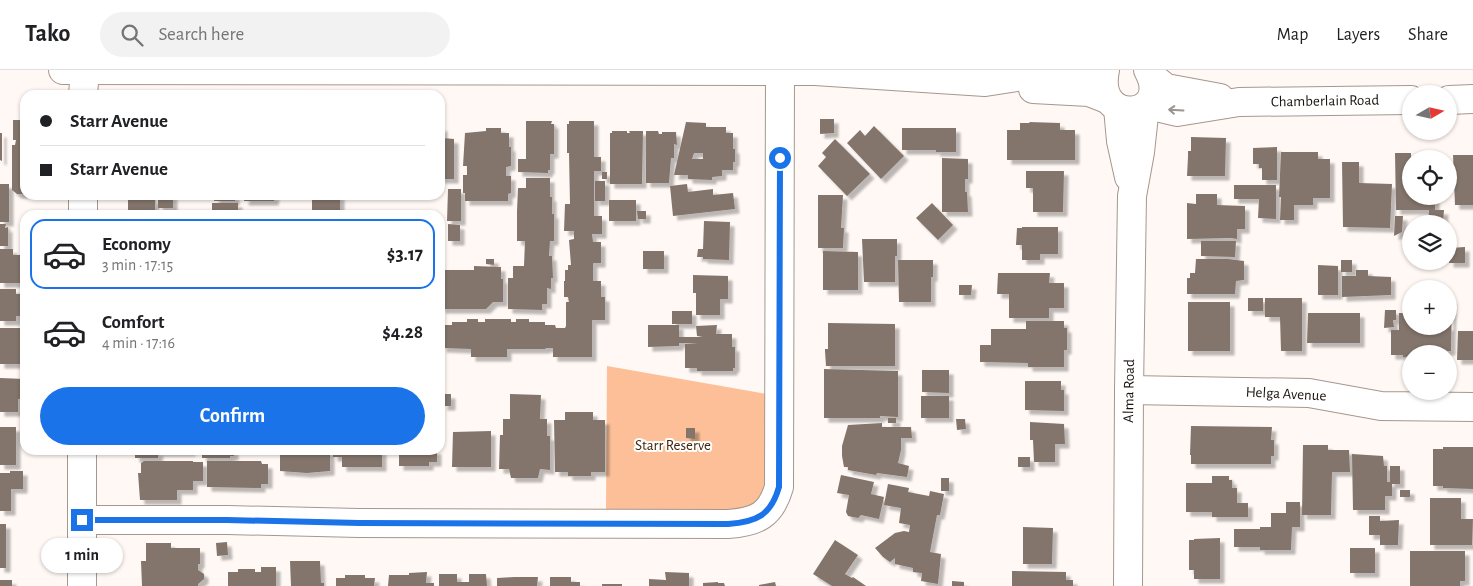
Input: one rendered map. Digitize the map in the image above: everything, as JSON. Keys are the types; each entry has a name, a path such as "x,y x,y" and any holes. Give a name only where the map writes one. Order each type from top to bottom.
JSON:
{"street":[{"name":"Chamberlain Road","path":"63,70 815,71 985,82 1035,74 1090,70"},
{"path":"83,90 85,70"},
{"path":"1105,70 1103,88 1130,104 1152,97 1154,87 1150,73"},
{"path":"82,520 728,524 756,519 767,512 775,500 779,487 780,71"},
{"name":"Chamberlain Road","path":"1150,73 1166,88 1239,102"},
{"name":"Chamberlain Road","path":"985,82 1001,87 1088,92 1130,104 1177,112 1239,102 1402,100"},
{"path":"1458,100 1473,99"},
{"name":"Alma Road","path":"1128,586 1132,196 1130,104"},
{"name":"Helga Avenue","path":"1129,390 1309,392 1389,406 1473,407"},
{"path":"82,455 82,586"}],"green space":[{"name":"Starr Reserve","path":"607,366 767,394 767,486 756,504 744,510 606,512"}],"building":[{"path":"820,119 834,119 834,133 820,134"},
{"path":"13,120 20,120 20,194 12,190 12,145 15,145 16,140 13,140"},
{"path":"526,121 552,121 551,124 554,124 554,154 550,154 550,170 548,170 548,173 518,172 518,159 526,159"},
{"path":"569,121 594,121 594,157 601,157 601,171 594,171 594,216 602,216 602,234 592,234 593,242 601,242 601,263 593,263 593,281 601,281 601,297 605,297 605,320 592,320 592,357 553,357 553,348 546,348 507,349 507,357 471,357 471,349 445,348 445,325 452,325 452,322 467,322 467,319 478,319 478,322 485,322 485,319 511,319 511,322 516,322 516,319 529,319 529,322 545,322 545,325 565,328 566,302 569,302 568,297 564,297 565,270 568,270 568,265 571,265 569,240 574,239 574,231 564,231 565,204 570,204 569,153 567,153 567,124 569,124"},
{"path":"686,122 706,123 706,127 726,127 726,133 733,133 735,162 733,162 733,170 722,170 722,176 712,177 712,180 688,179 688,175 674,175","holes":["694,153 703,153 703,159 692,159"]},
{"path":"1020,123 1060,123 1060,130 1075,130 1075,160 1007,160 1007,130 1020,130"},
{"path":"874,126 904,156 881,179 847,143 860,130 865,136"},
{"path":"486,128 501,128 501,133 509,133 511,166 506,167 506,176 511,176 511,193 508,194 508,201 465,201 463,175 467,175 467,166 463,166 465,133 486,131"},
{"path":"902,128 956,128 956,152 902,150"},
{"path":"612,131 627,131 627,133 630,133 629,131 643,131 642,184 610,184 610,133"},
{"path":"646,131 658,131 659,134 662,134 662,132 676,132 677,145 674,144 674,158 671,158 669,183 646,183"},
{"path":"0,133 2,133 2,161 0,160"},
{"path":"1191,137 1226,138 1225,176 1187,176 1188,151 1191,151"},
{"path":"445,138 454,139 454,179 445,179"},
{"path":"835,139 870,174 847,196 818,166 826,157 822,153"},
{"path":"1277,147 1277,180 1262,180 1262,168 1259,168 1259,164 1253,164 1253,148"},
{"path":"1281,152 1318,152 1318,159 1330,159 1330,198 1313,198 1313,205 1294,205 1294,220 1280,220"},
{"path":"1395,153 1402,153 1402,205 1435,205 1435,210 1444,210 1444,215 1429,215 1429,210 1396,210"},
{"path":"1457,155 1473,155 1473,205 1457,205"},
{"path":"942,158 968,159 968,179 965,179 965,192 967,192 968,212 942,212"},
{"path":"1342,162 1359,162 1359,183 1392,184 1390,228 1343,227"},
{"path":"1026,171 1064,171 1063,212 1033,212 1033,188 1026,188"},
{"path":"602,172 607,172 607,179 602,179"},
{"path":"526,178 550,178 550,197 552,197 552,214 554,214 554,241 550,241 549,256 552,256 553,278 551,278 551,289 547,288 547,304 542,304 542,310 508,309 508,278 513,278 513,266 524,266 525,241 517,241 517,211 518,188 526,188"},
{"path":"595,181 605,181 605,201 595,201"},
{"path":"0,184 9,184 9,222 0,222"},
{"path":"687,184 688,192 713,189 713,195 733,193 735,209 673,216 670,186"},
{"path":"1234,185 1276,185 1276,219 1258,218 1259,199 1234,199"},
{"path":"448,189 461,189 461,221 447,221"},
{"path":"1196,194 1217,194 1217,205 1245,206 1245,229 1237,229 1237,239 1187,239 1187,203 1196,204"},
{"path":"818,195 843,195 841,228 844,228 843,248 818,248"},
{"path":"128,200 155,200 155,210 128,210"},
{"path":"158,200 173,200 173,208 158,208"},
{"path":"214,200 235,200 235,201"},
{"path":"244,200 274,200 274,201"},
{"path":"312,200 340,200 340,210 312,210"},
{"path":"609,200 636,200 636,221 609,221"},
{"path":"212,203 238,203 238,210 212,210"},
{"path":"932,203 953,225 938,240 916,218"},
{"path":"637,211 646,211 646,219 638,219"},
{"path":"1395,216 1402,216 1402,232 1394,236"},
{"path":"704,221 730,222 729,260 697,257 698,249 703,249"},
{"path":"0,224 6,224 5,228 8,227 8,246 0,246"},
{"path":"448,224 460,225 460,241 448,241"},
{"path":"1058,227 1058,254 1040,254 1040,260 1022,260 1022,245 1016,245 1017,228"},
{"path":"862,239 897,239 895,282 864,282"},
{"path":"1201,241 1236,241 1235,257 1201,256"},
{"path":"1465,247 1465,263 1457,263 1457,248"},
{"path":"0,249 13,249 13,255 20,255 20,283 0,283"},
{"path":"643,251 664,251 664,269 643,269"},
{"path":"823,251 858,252 858,290 823,290"},
{"path":"486,259 494,259 494,265 486,264"},
{"path":"1196,259 1244,261 1244,280 1236,281 1235,294 1187,294 1187,278 1190,278 1190,273 1195,273"},
{"path":"898,260 933,260 931,302 899,302"},
{"path":"1341,260 1352,260 1352,272 1341,272"},
{"path":"1318,265 1338,266 1338,295 1318,295"},
{"path":"474,266 501,267 503,302 493,302 486,309 445,309 445,270 474,270"},
{"path":"1356,270 1368,270 1368,276 1391,277 1391,295 1342,297 1342,276 1356,276"},
{"path":"998,273 1050,273 1049,283 1064,283 1064,308 1049,308 1049,318 1009,318 1009,294 997,294"},
{"path":"693,275 728,276 728,299 720,299 720,315 696,315 696,293 693,293"},
{"path":"959,285 972,285 971,295 959,295"},
{"path":"0,289 16,289 16,294 20,294 20,316 16,316 16,321 0,321"},
{"path":"1248,298 1263,298 1263,311 1248,311"},
{"path":"1265,298 1302,298 1302,351 1281,351 1280,317 1265,317"},
{"path":"1188,302 1230,302 1230,351 1188,351"},
{"path":"1385,310 1396,310 1396,320 1393,320 1394,327 1384,328"},
{"path":"672,311 692,311 692,324 672,324"},
{"path":"1308,313 1360,313 1360,343 1307,343"},
{"path":"1399,313 1402,313 1402,335 1451,335 1451,345 1402,345 1402,355 1391,355 1391,330 1399,330"},
{"path":"1026,321 1064,321 1064,328 1067,328 1067,350 1064,350 1064,367 1028,367 1028,363 980,362 980,345 991,345 991,329 1026,329"},
{"path":"828,323 895,324 895,366 826,366 825,349 828,349"},
{"path":"648,325 679,325 679,337 703,337 697,336 696,326 717,325 716,334 732,334 732,347 735,347 735,368 733,368 733,371 697,371 697,368 685,368 685,344 698,343 679,343 679,346 648,347"},
{"path":"0,328 20,328 20,364 0,364"},
{"path":"1458,331 1473,331 1473,360 1457,360"},
{"path":"824,369 898,371 898,417 824,418"},
{"path":"922,370 949,370 949,393 922,392"},
{"path":"0,378 20,379 18,412 0,412"},
{"path":"1025,381 1061,381 1061,390 1064,390 1064,411 1025,410"},
{"path":"445,394 451,394 451,406 445,406"},
{"path":"510,394 541,395 540,419 547,419 547,436 550,436 550,470 540,469 538,478 511,478 509,469 499,469 500,435 503,435 503,419 510,419"},
{"path":"921,396 949,396 949,418 921,418"},
{"path":"565,412 593,412 593,420 605,420 605,472 591,472 591,476 568,476 568,472 555,472 554,420 565,420"},
{"path":"888,418 896,418 896,423 888,423"},
{"path":"956,419 965,419 966,429 957,430"},
{"path":"1030,422 1064,424 1065,444 1055,444 1055,462 1034,462 1033,440 1030,440"},
{"path":"882,423 882,427 911,427 912,438 901,438 898,463 909,466 907,477 877,473 876,475 848,470 848,467 844,467 842,446 848,425"},
{"path":"1191,426 1272,427 1271,440 1274,440 1274,456 1271,456 1271,464 1191,464"},
{"path":"0,427 16,427 16,465 0,465"},
{"path":"686,428 695,428 695,439 686,438"},
{"path":"491,431 491,467 452,467 453,432"},
{"path":"1303,445 1328,445 1328,450 1349,450 1350,472 1332,472 1331,515 1302,515"},
{"path":"1443,447 1473,447 1473,489 1433,486 1433,449 1443,449"},
{"path":"1352,454 1383,456 1384,466 1387,466 1387,482 1390,482 1390,466 1400,466 1400,484 1392,484 1392,496 1385,496 1385,510 1353,510"},
{"path":"135,455 158,455 158,458 135,458"},
{"path":"202,455 234,455 230,456 230,458 202,458"},
{"path":"280,455 330,455 330,471 307,473 280,471"},
{"path":"333,455 382,455 382,467 342,467 342,457 333,457"},
{"path":"399,455 437,455 437,462 429,462 429,466 399,466"},
{"path":"1018,457 1030,457 1030,467 1018,467"},
{"path":"144,461 203,462 203,481 193,481 193,490 177,490 177,500 140,500 138,473 141,473 141,463"},
{"path":"207,461 261,461 262,464 268,464 268,484 261,484 261,488 207,487"},
{"path":"10,471 23,471 23,489 11,489 11,511 0,511 0,473 10,473"},
{"path":"841,475 874,482 871,494 884,497 879,519 861,515 858,518 848,516 846,512 849,495 837,493"},
{"path":"1212,476 1229,476 1229,480 1232,480 1232,488 1237,488 1237,503 1248,503 1248,517 1212,517 1212,512 1186,512 1186,483 1212,483"},
{"path":"941,478 949,478 949,491 941,491"},
{"path":"888,484 909,488 908,492 929,496 930,491 944,494 940,515 937,515 930,552 941,554 938,584 921,581 922,573 913,572 913,568 895,564 895,558 890,562 875,548 895,533 909,532 910,525 899,523 901,508 884,505"},
{"path":"1400,490 1410,490 1410,497 1400,497"},
{"path":"1430,498 1461,498 1461,519 1473,519 1472,545 1430,545"},
{"path":"1286,502 1300,502 1300,527 1292,527 1291,550 1260,550 1260,547 1234,547 1234,529 1271,527 1271,513 1286,513"},
{"path":"1369,516 1380,516 1380,521 1399,520 1398,545 1380,545 1380,535 1369,535"},
{"path":"0,524 6,524 6,568 0,568"},
{"path":"1023,527 1053,528 1052,564 1023,564"},
{"path":"1220,538 1220,579 1194,579 1194,570 1189,570 1189,540"},
{"path":"835,540 858,555 845,574 866,586 832,586 813,574"},
{"path":"227,542 228,555 217,556 216,543"},
{"path":"146,543 171,543 171,548 200,548 198,570 204,574 204,579 198,586 142,586 141,561 146,561"},
{"path":"1350,548 1375,548 1375,573 1350,573"},
{"path":"1410,551 1465,551 1465,581 1460,581 1460,586 1410,586"},
{"path":"290,561 320,561 321,583 324,583 324,586 291,586"},
{"path":"261,567 276,567 276,586 228,586 228,572 238,572 238,569 255,569 255,572 261,572"},
{"path":"1012,571 1066,572 1066,580 1073,580 1073,586 1012,586"},
{"path":"427,572 426,583 434,583 434,586 388,586 389,575 409,575 409,573"},
{"path":"665,572 689,573 689,586 649,586 649,579 666,580"},
{"path":"439,574 457,574 457,582 469,582 469,574 486,574 487,586 439,586"},
{"path":"345,575 365,575 365,578 375,578 374,586 336,586 336,578 345,578"},
{"path":"538,577 537,586 497,586 497,578"},
{"path":"550,577 571,577 571,582 580,582 580,586 550,586"},
{"path":"0,580 12,580 12,586 0,586"},
{"path":"952,581 964,582 964,586 952,586"},
{"path":"775,582 776,586 759,586 759,585"},
{"path":"703,583 724,583 725,586 703,586"},
{"path":"602,584 622,584 622,586 602,586"}],"route":[{"path":"82,520 728,524 756,519 767,512 775,500 779,487 780,472 780,158"}]}
